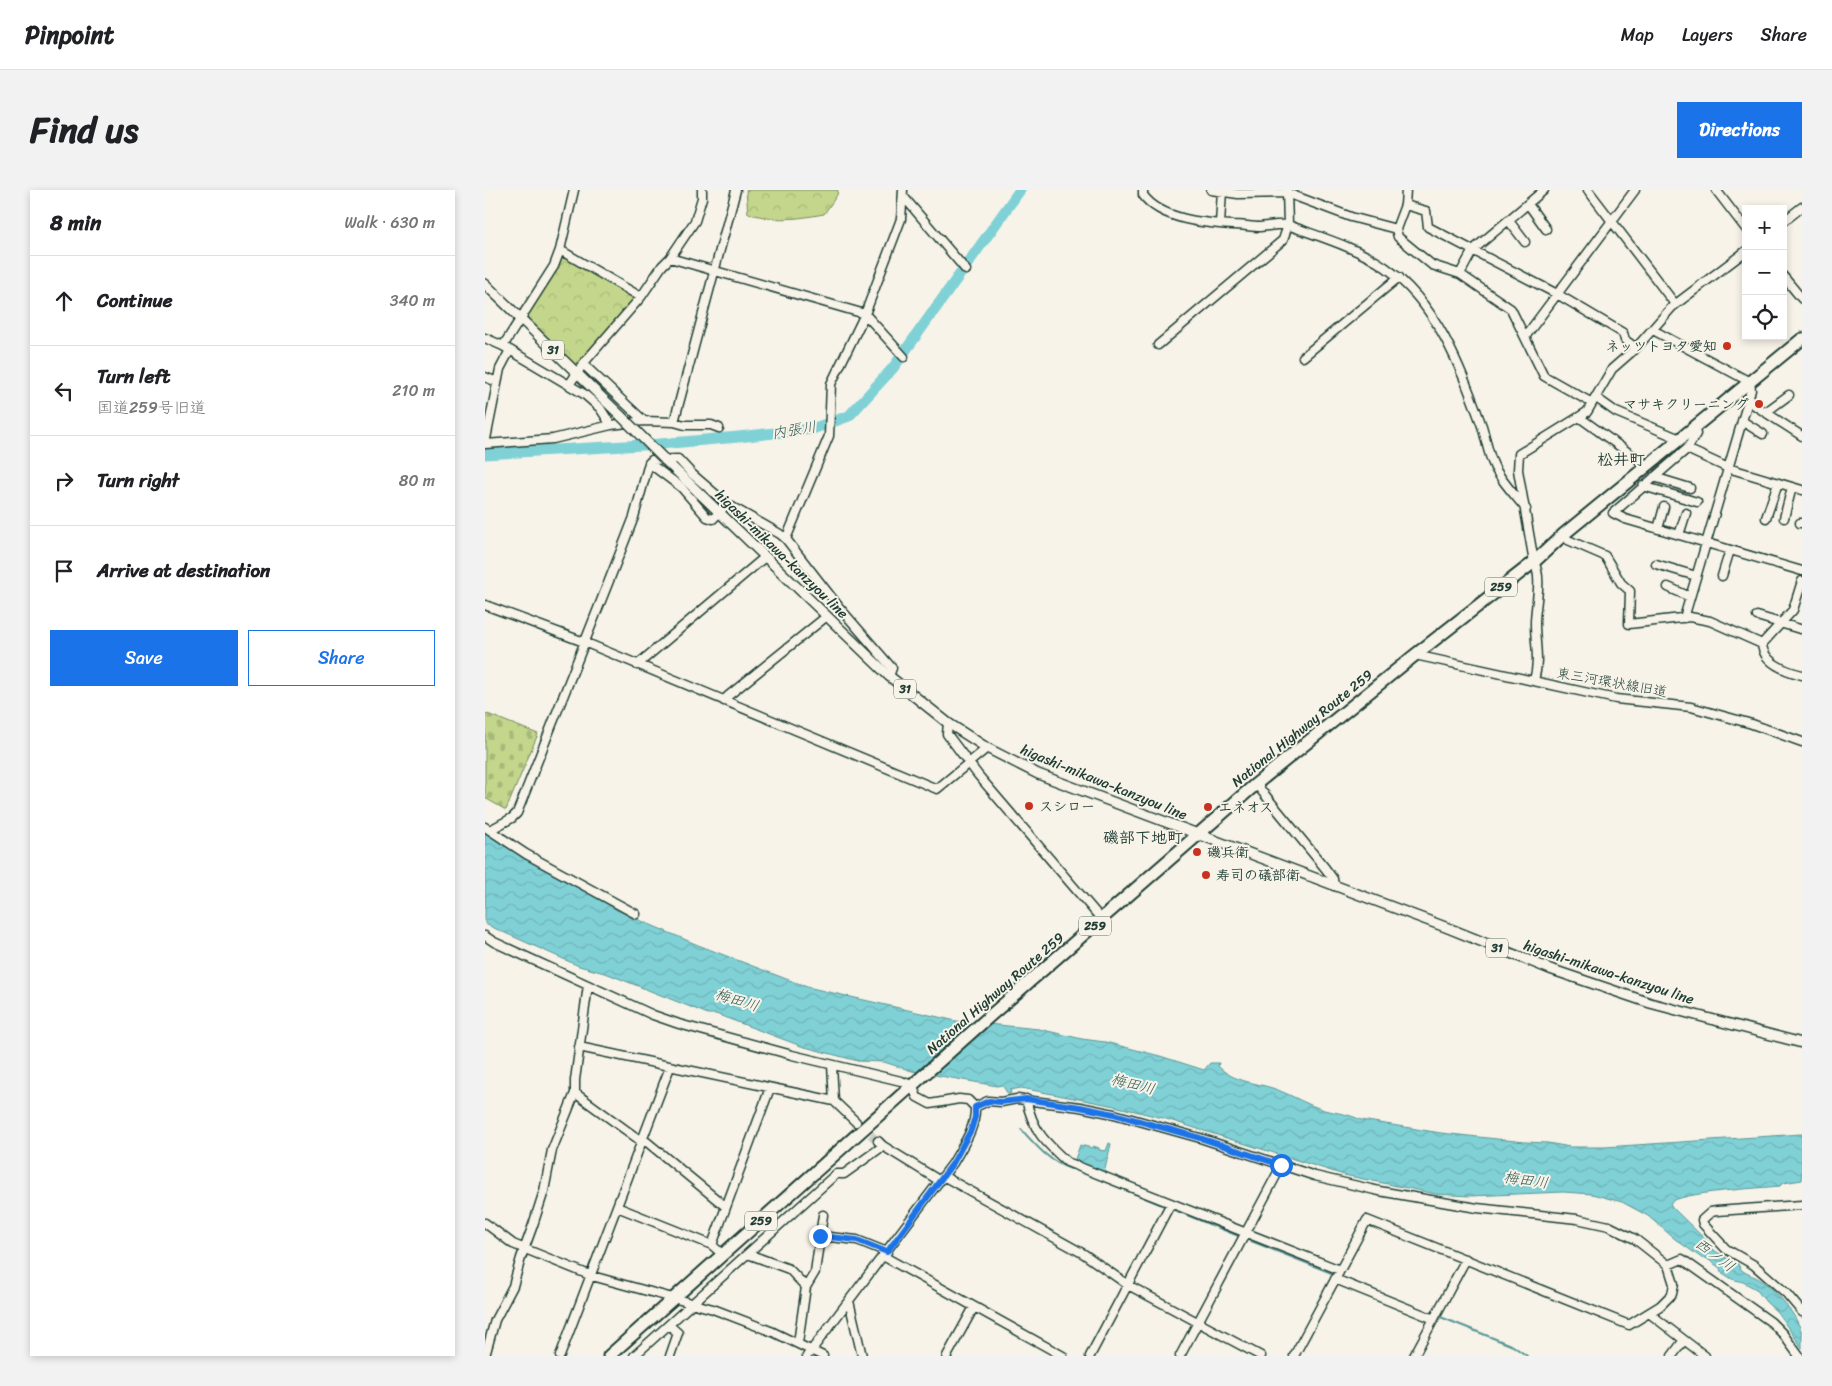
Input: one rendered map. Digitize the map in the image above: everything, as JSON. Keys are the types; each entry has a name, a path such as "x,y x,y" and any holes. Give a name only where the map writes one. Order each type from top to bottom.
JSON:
{"highway":[{"name":"National Highway Route 259","path":"609,1356 912,1085 1257,784 1415,655 1534,562 1564,534 1802,339"}],"main road":[{"name":"higashi-mikawa-kanzyou line","path":"485,284 889,676 948,723 987,748 1038,774 1550,969 1641,1000 1802,1043"}],"street":[{"path":"569,385 583,364 641,297 661,266 670,258 695,221 702,198 702,190"},
{"path":"674,422 736,190"},
{"path":"1143,190 1145,199 1175,216 1187,220 1220,224 1260,227 1279,224 1288,225 1362,254 1399,277 1423,305 1456,358 1483,428 1494,467 1526,509"},
{"path":"1211,190 1238,194 1287,192 1351,217 1396,229"},
{"path":"1406,190 1405,205 1396,229 1398,237 1432,266 1460,274 1511,309 1543,376 1616,412 1680,439"},
{"path":"1460,274 1473,250 1544,190"},
{"path":"1588,190 1675,304"},
{"path":"1525,337 1635,190"},
{"path":"1715,190 1742,224"},
{"path":"572,191 560,250 554,266 521,319 506,348 487,415 485,444 553,439 611,425 644,421 674,422 685,425 711,425 719,428"},
{"path":"1220,224 1222,191"},
{"path":"1159,345 1280,243 1287,231 1288,225 1287,192"},
{"path":"903,193 965,270"},
{"path":"785,539 829,431 831,384 865,314 901,219 903,193"},
{"path":"1528,204 1547,229"},
{"path":"1405,205 1426,211 1428,227 1557,294 1623,333 1625,340 1636,348"},
{"path":"1787,219 1802,207"},
{"path":"1509,220 1525,242"},
{"path":"560,250 641,297"},
{"path":"1534,681 1538,664 1535,623 1538,587 1537,567 1534,562 1518,470 1519,454 1587,412 1612,369 1636,348 1675,304 1742,253"},
{"path":"670,258 865,314 903,357"},
{"path":"1303,357 1399,277"},
{"path":"1787,281 1802,299"},
{"path":"1653,330 1750,382 1751,390 1684,618"},
{"path":"485,338 506,348 584,394 600,408 611,425"},
{"path":"583,364 644,421"},
{"path":"485,377 497,382"},
{"path":"1766,412 1789,395"},
{"path":"1748,400 1800,432"},
{"path":"1579,417 1647,466"},
{"path":"1742,421 1763,434"},
{"path":"1695,427 1696,434 1687,449 1613,513 1625,519 1802,571"},
{"path":"1687,449 1728,468 1802,490"},
{"path":"488,829 512,818 517,813 634,517 649,463 652,460 678,459 692,474 727,504 781,534 839,607 892,668 889,676"},
{"path":"649,463 681,487 707,517 713,519 727,504"},
{"path":"1654,477 1690,488"},
{"path":"1766,518 1777,483"},
{"path":"1643,486 1697,502"},
{"path":"1784,518 1792,487"},
{"path":"1658,529 1664,507"},
{"path":"1679,535 1686,513"},
{"path":"1564,534 1568,540 1607,559 1621,583 1630,591 1629,624 1690,617 1711,621 1761,644 1762,649 1776,666 1802,675"},
{"path":"1722,576 1730,550"},
{"path":"637,665 765,557"},
{"path":"1656,564 1696,576"},
{"path":"1761,644 1793,610 1802,581"},
{"path":"1667,587 1690,597"},
{"path":"485,605 584,642 937,789 987,748"},
{"path":"725,701 728,696 827,616"},
{"path":"1757,616 1799,629"},
{"name":"東三河環状線旧道","path":"1415,655 1616,699 1691,707 1752,724 1802,742"},
{"path":"948,723 947,734 1102,920"},
{"path":"1257,784 1325,868 1333,879 1334,886"},
{"path":"488,829 526,854 636,914"},
{"path":"485,936 653,1015 679,1024 832,1065 901,1081 912,1085 917,1097 930,1104 959,1099 968,1100 975,1107 975,1117 971,1130 953,1163 809,1353"},
{"path":"485,1356 495,1320 513,1286 544,1191 552,1150 575,1093 575,1080 588,985"},
{"path":"579,1047 834,1101 856,1122"},
{"path":"832,1065 834,1101"},
{"path":"560,1356 670,1067"},
{"path":"711,1245 770,1088"},
{"path":"575,1093 641,1141 647,1142 726,1206"},
{"path":"975,1107 989,1101 1001,1102 1026,1099 1114,1114 1200,1138 1315,1176 1379,1191 1467,1206 1577,1218 1609,1226 1635,1239 1668,1265 1674,1284 1672,1294 1649,1314 1629,1325 1367,1220 1294,1356"},
{"path":"1026,1099 1030,1118 1040,1135 1067,1162 1436,1317"},
{"path":"633,1356 836,1174 844,1174 880,1144 1085,1254 1129,1285 1261,1356"},
{"path":"1180,1356 1277,1174"},
{"path":"795,1190 805,1203"},
{"path":"1802,1205 1717,1211 1711,1212 1702,1220 1703,1224 1726,1248 1754,1265 1787,1293 1802,1312"},
{"path":"1090,1356 1170,1206"},
{"path":"617,1207 711,1245 723,1255"},
{"path":"798,1343 806,1287 815,1272 823,1216"},
{"path":"485,1223 513,1244 592,1276 713,1310 798,1343 809,1353 823,1356"},
{"path":"820,1236 857,1240 885,1254 1063,1356"},
{"path":"748,1254 789,1269 806,1287"},
{"path":"1414,1356 1466,1259"},
{"path":"1668,1265 1682,1259 1771,1322 1783,1334 1799,1356"},
{"path":"849,1301 862,1356"},
{"path":"947,1356 975,1307"},
{"path":"1649,1314 1705,1356"},
{"path":"669,1325 678,1333 670,1356"},
{"path":"1672,1356 1683,1340"}],"green space":[{"path":"746,190 838,190 837,195 824,214 777,219 748,213"},
{"path":"562,255 636,297 582,364 575,364 526,316 557,269"},
{"path":"485,713 538,734 506,810 485,798"}],"water":[{"path":"485,832 625,914 698,945 807,987 956,1021 1039,1029 1082,1039 1105,1042 1204,1070 1210,1063 1219,1063 1218,1066 1224,1072 1238,1079 1270,1087 1312,1106 1361,1120 1441,1133 1548,1143 1570,1147 1605,1147 1802,1134 1802,1180 1783,1183 1780,1186 1704,1193 1677,1199 1670,1203 1713,1247 1712,1249 1738,1264 1742,1270 1762,1281 1780,1297 1791,1311 1799,1326 1802,1333 1802,1348 1777,1312 1756,1289 1721,1272 1720,1268 1706,1258 1703,1259 1675,1239 1648,1216 1622,1202 1592,1194 1563,1192 1470,1196 1436,1194 1344,1175 1163,1118 1110,1105 1021,1088 1010,1090 1011,1093 1008,1094 1002,1085 997,1086 912,1071 884,1062 858,1061 801,1046 716,1014 708,1014 608,974 579,966 485,924"},
{"path":"1109,1143 1111,1144 1104,1173 1079,1163 1075,1159 1080,1145 1099,1148 1099,1150 1106,1151"}],"waterway":[{"name":"内張川","path":"485,454 660,444 738,437 812,429 849,416 893,368 1020,190"},
{"path":"1021,1129 1050,1158 1071,1169"},
{"path":"1072,1168 1167,1207"},
{"path":"1172,1209 1241,1237"},
{"path":"1246,1239 1334,1274"},
{"path":"1339,1276 1415,1307"},
{"path":"1422,1310 1434,1315"},
{"path":"1438,1316 1513,1346 1527,1356"}],"tunnel":[{"path":"861,1127 878,1141"}],"place":[{"name":"ネッツトヨタ愛知","path":"1727,346"},
{"name":"マサキクリーニング","path":"1759,404"},
{"name":"スシロー","path":"1029,806"},
{"name":"エネオス","path":"1208,807"},
{"name":"磯兵衛","path":"1197,852"},
{"name":"寿司の礒部衛","path":"1206,875"}],"district":[{"name":"松井町","path":"1621,459"},
{"name":"磯部下地町","path":"1143,837"}],"route":[{"path":"820,1236 857,1240 872,1244 887,1252 953,1163 971,1130 975,1117 975,1107 989,1101 1001,1102 1026,1099 1114,1114 1200,1138 1281,1165"}],"water label":[{"name":"梅田川","path":"737,1000"},
{"name":"梅田川","path":"1133,1084"},
{"name":"梅田川","path":"1526,1180"},
{"name":"西ノ川","path":"1715,1255"}]}
